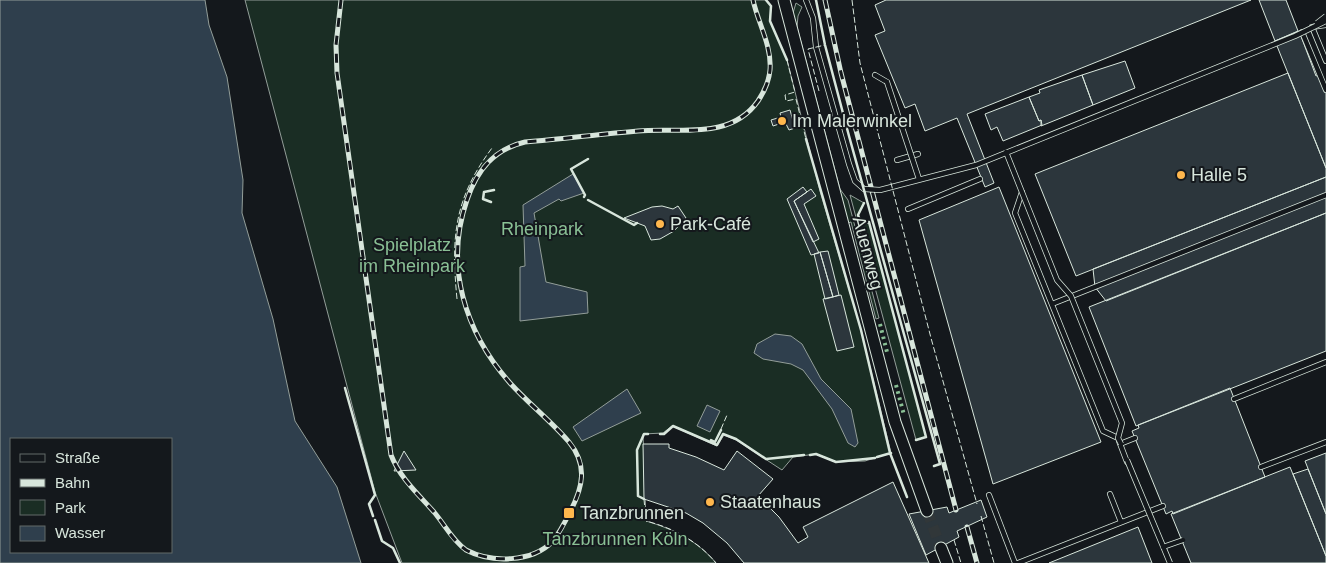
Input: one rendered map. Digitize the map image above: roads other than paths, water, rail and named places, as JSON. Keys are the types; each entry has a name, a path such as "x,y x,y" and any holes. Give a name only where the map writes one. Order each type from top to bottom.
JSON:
{"street":[{"name":"Auenweg","path":"784,0 895,422 927,511"},
{"path":"941,548 946,563"}],"lane":[{"path":"806,0 813,18 816,47 835,120 855,181 868,191 880,190 976,165 1296,36 1326,16"},
{"path":"1296,36 1326,21"},
{"path":"1312,27 1326,25"},
{"path":"1312,27 1326,61"},
{"path":"1302,32 1326,90"},
{"path":"875,75 887,82 919,179"},
{"path":"1057,280 1005,152 1196,76"},
{"path":"1006,152 1057,280 1071,296 1122,423 1118,438 1163,547"},
{"path":"897,160 918,154"},
{"path":"908,209 980,179"},
{"path":"1022,192 1015,213 1103,431 1118,438"},
{"path":"1052,304 1326,195"},
{"path":"1062,286 1071,296 1122,423 1118,438 1170,563"},
{"path":"1234,399 1326,362"},
{"path":"1120,444 1135,438"},
{"path":"1261,467 1326,442"},
{"path":"1110,494 1121,522"},
{"path":"989,495 1017,563 1163,506"},
{"path":"1163,547 1185,539"}],"water":[{"path":"0,0 205,0 209,25 227,77 243,180 242,213 273,319 295,421 337,487 361,563 0,563"},
{"path":"573,174 584,193 561,201 559,199 534,213 546,282 587,292 588,313 520,321 520,267 525,266 523,205"},
{"path":"775,334 791,336 802,344 821,379 851,409 858,443 855,447 848,443 832,409 803,370 791,364 763,359 754,353 757,344"},
{"path":"627,389 641,413 582,441 573,427"},
{"path":"707,405 720,411 710,432 697,426"}],"tunnel":[{"path":"927,511 941,548"}],"railway":[{"path":"341,0 336,45 337,73 391,455 404,478 461,546 476,554 499,559 511,559 534,554 553,541 578,494 581,468 579,459 569,442 517,391 494,363 481,342 471,320 463,297 458,249 460,225 471,189 488,162 514,145 525,142 638,131 703,130 733,122 746,114 762,94 770,70 767,43 753,0"},
{"path":"825,0 841,73 956,510"},
{"path":"967,527 977,563"}],"place":[{"name":"Im Malerwinkel","path":"782,121"},
{"name":"Halle 5","path":"1181,175"},
{"name":"Park-Café","path":"660,224"},
{"name":"Staatenhaus","path":"710,502"},
{"name":"Tanzbrunnen","path":"569,513"}],"park label":[{"name":"Rheinpark","path":"542,229"},
{"name":"Spielplatz im Rheinpark","path":"412,255"},
{"name":"Tanzbrunnen Köln","path":"615,539"}]}
